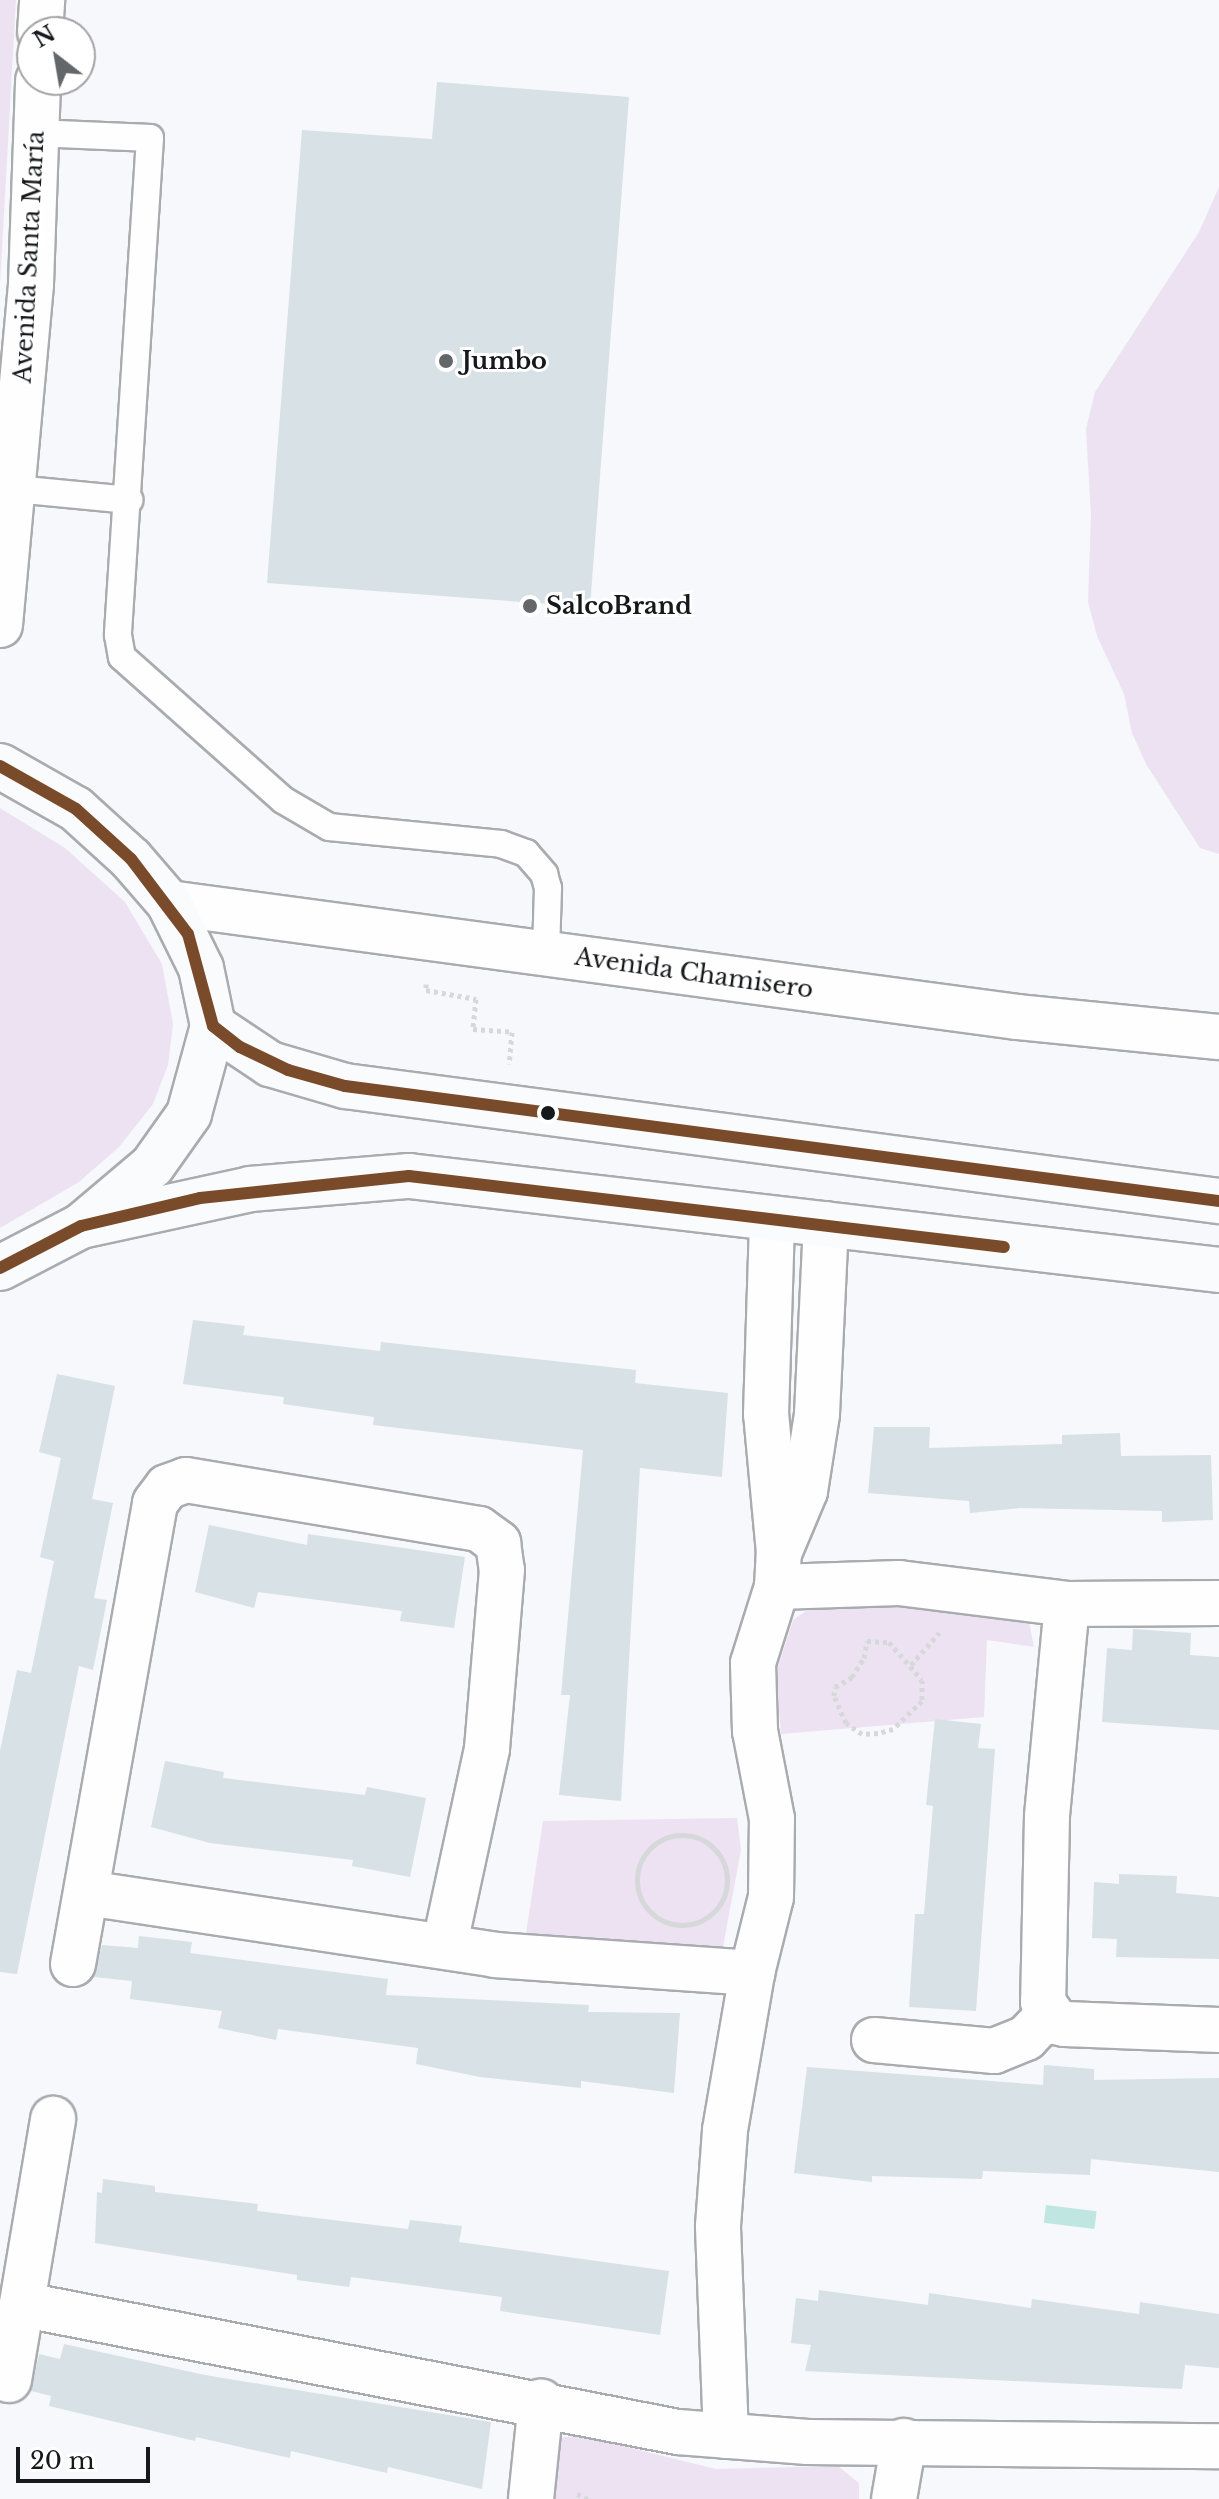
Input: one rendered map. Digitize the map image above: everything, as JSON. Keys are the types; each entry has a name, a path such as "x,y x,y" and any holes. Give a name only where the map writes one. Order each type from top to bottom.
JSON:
{"street":[{"name":"Avenida Santa María","path":"0,625 15,489 37,96"},
{"path":"0,766 76,809 131,859 169,903 201,968 213,1026 200,1087 174,1139 118,1199 81,1226 0,1268"},
{"name":"Avenida Chamisero","path":"169,903 1018,1017 1219,1037"},
{"path":"213,1026 270,1064 307,1076 1219,1201"},
{"path":"81,1226 250,1189 409,1176 492,1182 772,1219 1219,1270"},
{"path":"772,1219 766,1414 778,1570"},
{"path":"726,2436 718,2226 725,2130 752,1973 771,1897 772,1819 755,1731 753,1663 778,1570 805,1491 817,1414 826,1224"},
{"path":"73,1964 155,1503 167,1487 186,1480 479,1529 498,1543 502,1570 487,1749 445,1944"},
{"path":"778,1570 1067,1604 1219,1603"},
{"path":"1067,1604 1046,1848 1040,1986 1056,2022 1080,2026 1219,2030"},
{"path":"87,1893 445,1944 495,1955 752,1973"},
{"path":"874,2040 994,2051 1026,2038 1050,2013"},
{"path":"9,2380 25,2305 53,2119"},
{"path":"25,2305 541,2402 678,2432 808,2442 1219,2446"},
{"path":"531,2499 541,2402"},
{"path":"894,2499 904,2441"}],"lane":[{"path":"36,133 150,138 118,635 122,657 246,769 329,827 501,844 526,853 544,874 548,888 546,953"},
{"path":"15,489 129,500"}],"path":[{"path":"427,978 426,990 476,999 473,1029 512,1032 505,1104"},
{"path":"867,1641 889,1642 922,1680 922,1701 893,1729 862,1734 838,1709 835,1687 852,1677 867,1641"},
{"path":"683,1835 711,1845 727,1870 719,1898 717,1911 705,1921 691,1926 662,1921 642,1900 638,1871 644,1856 654,1845 683,1835"}],"shaded area":[{"path":"0,0 16,0 0,284"},
{"path":"1219,187 1219,854 1200,848 1146,764 1132,733 1124,694 1097,636 1088,602 1091,515 1086,429 1095,392 1199,232"},
{"path":"0,808 65,848 125,902 162,964 173,1024 168,1065 153,1104 119,1147 79,1182 0,1228"},
{"path":"823,1599 938,1603 1028,1617 1034,1647 987,1640 984,1717 781,1734 776,1673 793,1620"},
{"path":"737,1818 741,1850 722,1952 525,1940 543,1821"},
{"path":"1046,2205 1097,2211 1094,2229 1044,2223"},
{"path":"582,2436 716,2469 838,2466 859,2483 859,2499 541,2499 552,2438"}],"building":[{"name":"Jumbo","path":"437,82 629,97 590,607 267,583 302,130 432,139"},
{"path":"193,1320 245,1326 243,1335 380,1351 381,1342 636,1370 635,1383 728,1393 722,1477 640,1468 621,1801 559,1795 570,1695 561,1695 583,1450 373,1425 374,1417 283,1404 284,1397 183,1384"},
{"path":"57,1374 115,1386 92,1499 113,1503 94,1598 107,1600 93,1670 79,1666 17,1974 0,1972 0,1751 17,1670 31,1673 54,1561 40,1557 61,1458 39,1452"},
{"path":"874,1427 930,1427 929,1448 1062,1444 1062,1435 1120,1433 1121,1456 1211,1455 1213,1520 1162,1522 1162,1511 1020,1508 970,1513 969,1501 868,1493"},
{"path":"209,1525 307,1545 308,1534 465,1557 454,1628 400,1621 402,1611 258,1592 254,1608 195,1592"},
{"path":"1133,1629 1191,1633 1190,1655 1219,1657 1219,1730 1102,1722 1107,1648 1132,1650"},
{"path":"935,1719 981,1724 978,1748 995,1749 976,2011 909,2007 915,1914 924,1914 933,1806 926,1805"},
{"path":"165,1761 224,1772 223,1778 365,1795 367,1787 426,1798 410,1877 352,1866 353,1860 210,1843 151,1827"},
{"path":"1119,1874 1177,1876 1176,1893 1219,1897 1219,1959 1116,1957 1117,1939 1092,1938 1094,1882 1119,1884"},
{"path":"139,1936 192,1942 190,1953 388,1979 386,1995 589,2005 588,2012 680,2013 674,2093 581,2081 581,2088 480,2077 416,2064 418,2048 278,2029 276,2040 218,2028 222,2011 130,1999 132,1981 94,1977 102,1945 138,1948"},
{"path":"1044,2065 1094,2069 1094,2080 1219,2078 1219,2172 1091,2159 1090,2175 983,2171 982,2179 872,2176 872,2182 794,2173 807,2067 1043,2085"},
{"path":"103,2179 155,2186 155,2192 258,2204 257,2211 408,2229 410,2220 462,2226 459,2242 669,2271 660,2335 500,2311 502,2297 351,2277 349,2287 297,2280 297,2275 95,2243 97,2192 102,2193"},
{"path":"819,2290 928,2305 929,2293 1031,2308 1032,2299 1139,2314 1140,2302 1219,2314 1219,2368 1185,2365 1182,2389 805,2371 811,2345 791,2343 796,2298 818,2301"},
{"path":"64,2344 205,2375 491,2422 482,2489 388,2467 387,2473 291,2451 290,2458 196,2437 195,2441 49,2406 51,2396 31,2391 39,2354 60,2359"}],"transit line":[{"path":"0,766 76,809 131,859 188,934 213,1026 240,1047 288,1070 345,1086 1219,1201"},
{"path":"0,1268 81,1226 200,1198 409,1176 1004,1247"}],"place":[{"name":"Jumbo","path":"446,361"},
{"name":"SalcoBrand","path":"530,606"}]}
